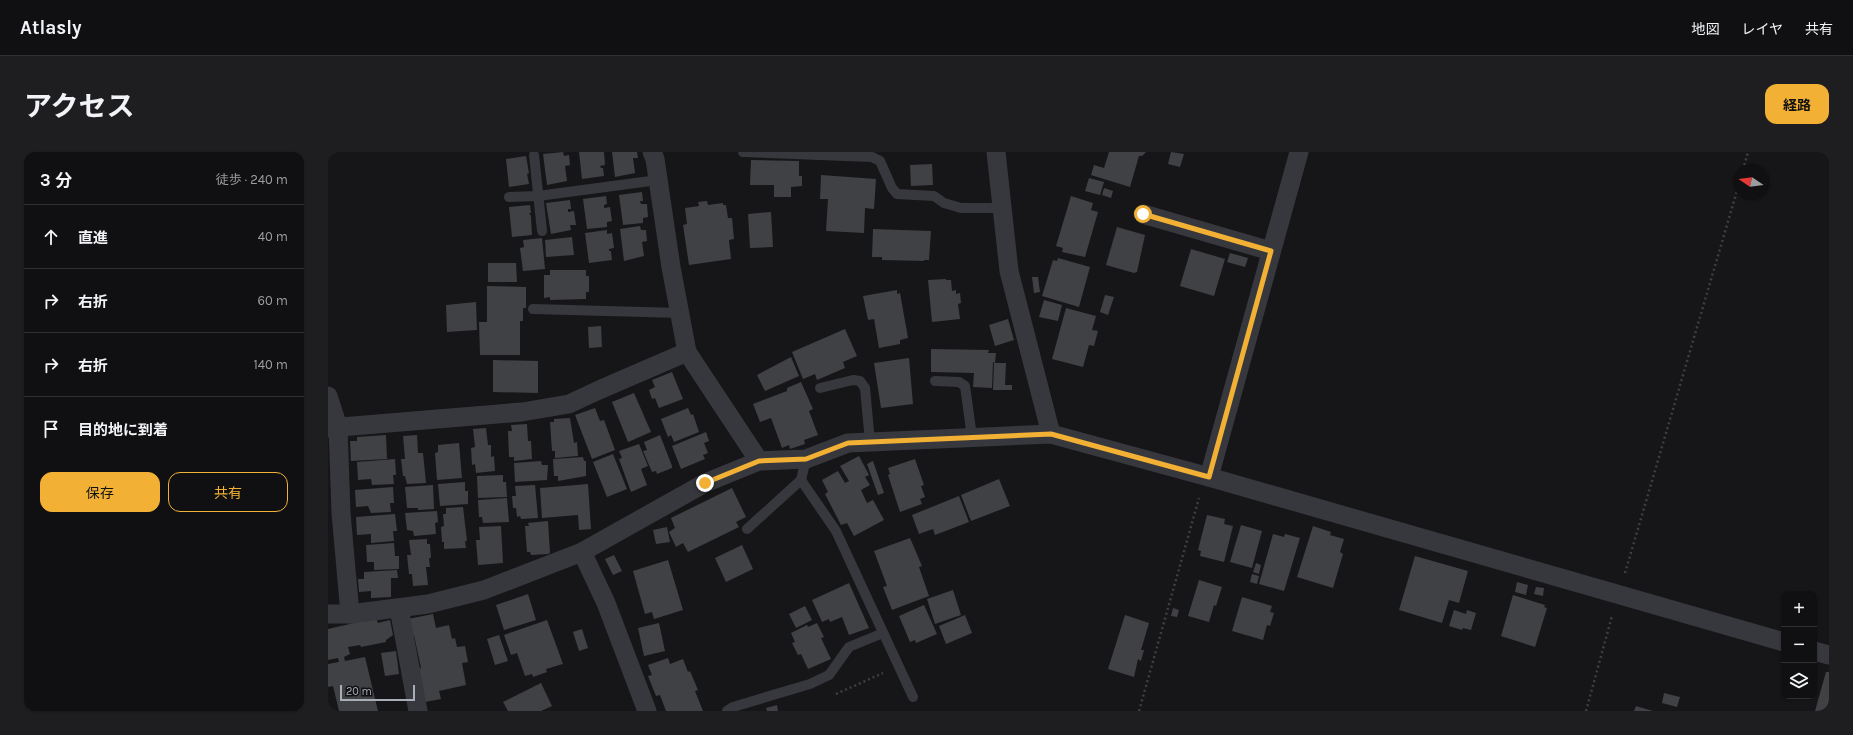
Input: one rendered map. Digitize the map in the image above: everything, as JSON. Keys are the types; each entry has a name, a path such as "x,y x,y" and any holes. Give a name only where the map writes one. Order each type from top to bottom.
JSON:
{"street":[{"path":"652,152 655,159 670,267 687,352 759,461"},
{"path":"996,152 1009,271 1051,434"},
{"path":"1209,477 1299,152"},
{"path":"1143,214 1271,251"},
{"path":"333,428 522,412 569,404 687,352"},
{"path":"328,396 333,428 350,614"},
{"path":"328,614 350,614 428,604 484,590 582,552 705,483 759,461 806,459 848,443 1051,434 1209,477 1781,641"},
{"path":"582,552 606,602 647,711"},
{"path":"399,608 418,711"},
{"path":"1817,652 1829,655"}],"lane":[{"path":"743,152 872,158 880,161 892,188 897,194 934,196 944,203 961,208 1002,208"},
{"path":"534,155 542,231"},
{"path":"509,197 538,196 658,180"},
{"path":"533,309 680,313"},
{"path":"820,388 852,380 860,381 865,388 870,442"},
{"path":"935,380 959,382 965,386 972,437"},
{"path":"747,529 801,480 806,459"},
{"path":"801,480 836,532 913,697"},
{"path":"727,711 733,707 810,684 829,675 849,647 882,632"}],"path":[{"path":"1745,164 1748,152"},
{"path":"1586,711 1618,594 1734,200"},
{"path":"1139,711 1202,488 1209,477"},
{"path":"830,696 898,666"}],"building":[{"path":"563,152 564,156 569,155 570,165 565,166 567,181 547,185 543,154"},
{"path":"579,152 604,152 605,165 600,166 603,168 604,176 582,179"},
{"path":"612,152 637,152 638,158 633,158 635,173 615,177"},
{"path":"1109,152 1146,152 1142,156 1139,156 1130,187 1091,175 1094,165 1104,168"},
{"path":"1171,152 1184,154 1180,167 1168,164"},
{"path":"526,156 529,184 509,187 506,159"},
{"path":"751,160 799,161 799,176 802,176 802,186 791,187 791,197 774,197 774,185 750,185"},
{"path":"932,164 933,185 911,186 910,165"},
{"path":"821,175 876,179 874,209 865,208 864,233 826,231 828,199 820,199"},
{"path":"1089,178 1104,182 1100,195 1085,191"},
{"path":"1104,188 1113,191 1111,198 1102,195"},
{"path":"642,192 643,201 640,201 641,204 647,204 648,217 643,218 643,223 623,225 619,195"},
{"path":"606,196 607,204 604,205 604,208 610,207 612,221 607,222 607,227 587,229 583,199"},
{"path":"1071,196 1093,203 1091,210 1098,212 1085,257 1062,252 1063,248 1056,246"},
{"path":"570,200 571,209 568,209 568,212 574,211 576,225 570,225 571,230 551,234 546,203"},
{"path":"707,201 708,205 723,203 723,205 726,205 728,218 732,218 734,239 729,240 731,259 689,265 683,225 687,224 685,208 699,206 698,202"},
{"path":"530,205 531,213 529,213 531,216 532,235 512,237 509,207"},
{"path":"771,212 773,247 750,248 748,214"},
{"path":"640,226 641,230 646,230 647,241 642,242 644,256 624,261 620,229"},
{"path":"1117,227 1145,235 1137,272 1134,273 1106,265"},
{"path":"873,229 931,231 929,260 882,260 882,257 872,257"},
{"path":"607,230 607,234 612,233 614,248 609,249 609,251 611,251 612,260 589,263 585,233"},
{"path":"572,237 574,255 546,257 545,240"},
{"path":"542,238 545,269 523,271 520,248 524,247 523,240"},
{"path":"1191,249 1225,259 1214,296 1180,286"},
{"path":"1230,253 1248,258 1245,267 1227,262"},
{"path":"1058,258 1090,267 1079,307 1042,296 1053,260 1057,261"},
{"path":"488,263 516,263 517,282 488,282"},
{"path":"550,270 586,270 586,276 589,276 589,292 586,292 586,299 550,300 550,297 544,298 544,275 550,275"},
{"path":"1032,277 1038,277 1040,292 1034,293"},
{"path":"928,280 951,280 952,291 956,290 956,294 960,293 961,303 958,304 960,319 932,322"},
{"path":"487,286 526,287 526,308 523,308 523,321 520,321 520,355 480,355 479,322 487,322"},
{"path":"897,290 897,294 900,293 908,338 900,340 900,344 879,348 874,319 868,320 863,296"},
{"path":"1105,295 1114,297 1108,315 1100,312"},
{"path":"1044,300 1062,305 1058,321 1039,317"},
{"path":"476,302 477,330 447,332 446,305"},
{"path":"1066,308 1096,316 1092,330 1098,331 1094,346 1089,345 1083,367 1052,359"},
{"path":"1008,319 1014,340 995,346 989,325"},
{"path":"601,326 602,347 589,348 588,327"},
{"path":"845,329 857,356 843,362 845,368 817,380 815,374 803,379 792,352"},
{"path":"931,349 989,350 988,353 996,353 995,363 993,362 992,388 973,387 974,373 931,372"},
{"path":"791,357 799,376 765,391 757,375"},
{"path":"909,358 913,404 881,408 874,363"},
{"path":"493,360 538,361 538,393 493,392"},
{"path":"994,363 1006,363 1005,385 1012,385 1012,390 993,390"},
{"path":"672,372 683,399 659,408 655,398 652,399 649,390 655,387 652,380"},
{"path":"801,382 813,409 809,411 818,435 804,440 805,444 790,449 789,445 782,448 771,418 760,422 753,404 787,391 787,388"},
{"path":"634,393 651,432 628,442 612,402"},
{"path":"595,408 600,421 604,420 615,450 592,459 575,415"},
{"path":"688,408 691,415 693,414 699,432 674,442 671,435 668,437 661,419"},
{"path":"570,418 574,443 577,442 578,456 555,458 555,451 552,451 550,422 554,422 554,419"},
{"path":"527,424 528,441 531,441 532,459 514,461 514,457 509,457 508,431 512,431 511,425"},
{"path":"486,428 488,445 491,445 491,457 494,456 495,471 476,473 475,464 472,465 471,448 475,447 473,429"},
{"path":"706,432 709,441 704,443 708,453 703,455 705,459 681,469 672,446"},
{"path":"386,435 387,459 351,461 350,441 357,441 357,437"},
{"path":"417,435 418,453 423,453 426,483 407,484 405,476 403,476 401,459 405,459 403,436"},
{"path":"660,435 672,468 657,474 656,471 652,472 643,451 647,450 644,442"},
{"path":"459,443 462,478 437,480 435,453 438,452 438,445"},
{"path":"639,444 648,466 641,469 647,485 631,492 619,459 622,458 619,451"},
{"path":"613,454 627,489 607,497 593,462"},
{"path":"859,456 869,475 865,477 870,485 861,490 867,503 873,500 884,520 854,536 847,523 841,525 825,494 828,492 822,480 838,471 845,483 849,481 840,466"},
{"path":"583,457 584,461 586,461 586,476 558,481 558,476 554,476 553,459"},
{"path":"395,459 396,475 393,475 394,484 372,485 371,479 358,480 357,462"},
{"path":"915,459 924,485 921,486 925,497 920,499 922,504 900,512 888,475 890,474 888,468"},
{"path":"541,461 542,465 548,465 547,480 515,482 514,463"},
{"path":"873,461 884,493 878,495 867,464"},
{"path":"503,475 503,482 506,482 507,497 478,498 477,476"},
{"path":"999,479 1010,506 971,521 961,495"},
{"path":"465,482 465,491 468,491 468,504 440,506 438,484"},
{"path":"588,484 591,529 579,530 578,515 542,518 540,488"},
{"path":"433,485 434,509 418,510 418,508 407,508 405,487"},
{"path":"535,485 538,518 521,519 520,516 517,517 516,508 513,508 512,496 516,496 515,486"},
{"path":"393,487 394,503 390,503 391,512 371,513 368,506 356,507 355,490"},
{"path":"732,488 746,517 736,522 739,527 688,552 683,543 676,547 669,532 675,528 671,518"},
{"path":"959,496 969,522 935,535 933,529 919,534 912,515"},
{"path":"507,498 509,522 483,523 482,517 479,517 478,500"},
{"path":"463,507 467,541 465,541 466,548 444,549 441,527 444,526 443,514 446,514 446,508"},
{"path":"437,511 438,522 435,523 436,534 414,536 413,531 407,530 405,513"},
{"path":"395,514 397,531 393,531 394,541 371,543 371,534 357,535 356,517"},
{"path":"1207,515 1225,519 1224,524 1233,526 1224,562 1200,556 1201,551 1198,550"},
{"path":"548,521 550,553 531,555 530,552 527,552 525,526 529,526 528,523"},
{"path":"1241,525 1262,531 1252,568 1230,562"},
{"path":"501,526 503,563 478,565 476,540 480,540 479,527"},
{"path":"1313,526 1331,532 1330,535 1344,539 1340,552 1343,554 1333,588 1297,577"},
{"path":"667,527 670,542 656,544 653,530"},
{"path":"1273,534 1284,537 1285,534 1300,538 1284,591 1259,584"},
{"path":"910,538 922,566 919,567 929,596 892,610 883,587 887,586 874,551"},
{"path":"427,539 427,544 430,544 431,558 429,558 430,567 426,567 428,585 413,586 412,574 409,574 407,555 411,555 409,540"},
{"path":"394,543 395,556 399,556 399,569 374,570 374,562 367,562 366,545"},
{"path":"742,545 753,569 726,582 715,558"},
{"path":"614,555 622,571 613,575 605,559"},
{"path":"1415,556 1468,571 1459,603 1449,600 1442,623 1399,610"},
{"path":"668,560 683,610 654,619 652,612 645,614 633,571"},
{"path":"1256,563 1261,565 1259,574 1253,572"},
{"path":"397,570 398,578 391,578 391,597 371,598 371,591 359,592 358,579 364,579 364,572"},
{"path":"1252,574 1259,576 1257,584 1250,582"},
{"path":"1199,580 1222,587 1216,606 1214,605 1209,622 1188,616"},
{"path":"1517,582 1528,585 1526,595 1515,592"},
{"path":"849,583 869,628 849,635 842,617 830,622 829,619 822,622 812,600"},
{"path":"1536,587 1544,588 1543,596 1534,594"},
{"path":"953,590 961,615 935,624 927,599"},
{"path":"528,594 536,620 504,630 496,605"},
{"path":"1513,595 1545,605 1544,607 1547,608 1535,647 1501,636"},
{"path":"1242,597 1272,606 1270,612 1274,613 1270,626 1267,625 1263,640 1232,631"},
{"path":"924,605 937,634 916,643 915,640 910,642 899,616"},
{"path":"805,606 812,620 796,628 789,614"},
{"path":"1173,608 1179,610 1177,617 1171,616"},
{"path":"1454,610 1466,614 1467,610 1476,613 1471,630 1463,628 1462,630 1449,626"},
{"path":"433,614 436,628 449,625 452,639 455,638 457,647 465,646 468,662 462,663 466,685 439,691 441,699 425,702 418,669 421,668 414,635 411,635 408,619"},
{"path":"965,615 972,633 946,644 939,626"},
{"path":"1125,615 1149,623 1141,650 1144,650 1141,661 1138,659 1134,677 1108,669"},
{"path":"376,618 378,623 390,620 393,635 386,640 386,642 361,647 360,645 348,647 350,654 344,657 345,661 365,657 378,711 339,711 333,686 328,687 328,664 339,662 338,658 328,660 328,629"},
{"path":"547,620 563,664 546,669 547,672 533,677 532,674 525,676 517,653 511,655 504,635"},
{"path":"659,623 665,651 644,656 638,628"},
{"path":"817,623 824,637 821,638 831,659 808,669 801,654 798,655 792,643 795,642 791,633 807,625 808,627"},
{"path":"582,629 588,648 579,651 573,632"},
{"path":"499,635 508,661 495,665 487,639"},
{"path":"396,651 399,674 385,676 381,653"},
{"path":"668,658 670,664 683,659 698,690 695,691 703,711 666,711 660,695 656,696 648,676 652,675 648,665"},
{"path":"1826,672 1829,672 1829,711 1815,711"},
{"path":"541,683 552,706 541,711 508,711 503,702"},
{"path":"1664,693 1680,697 1677,707 1662,703"},
{"path":"777,705 778,711 767,711 766,708"},
{"path":"1636,706 1653,711 1634,711"}],"route":[{"path":"705,483 759,461 806,459 848,443 1051,434 1209,477 1271,251 1143,214"}]}
